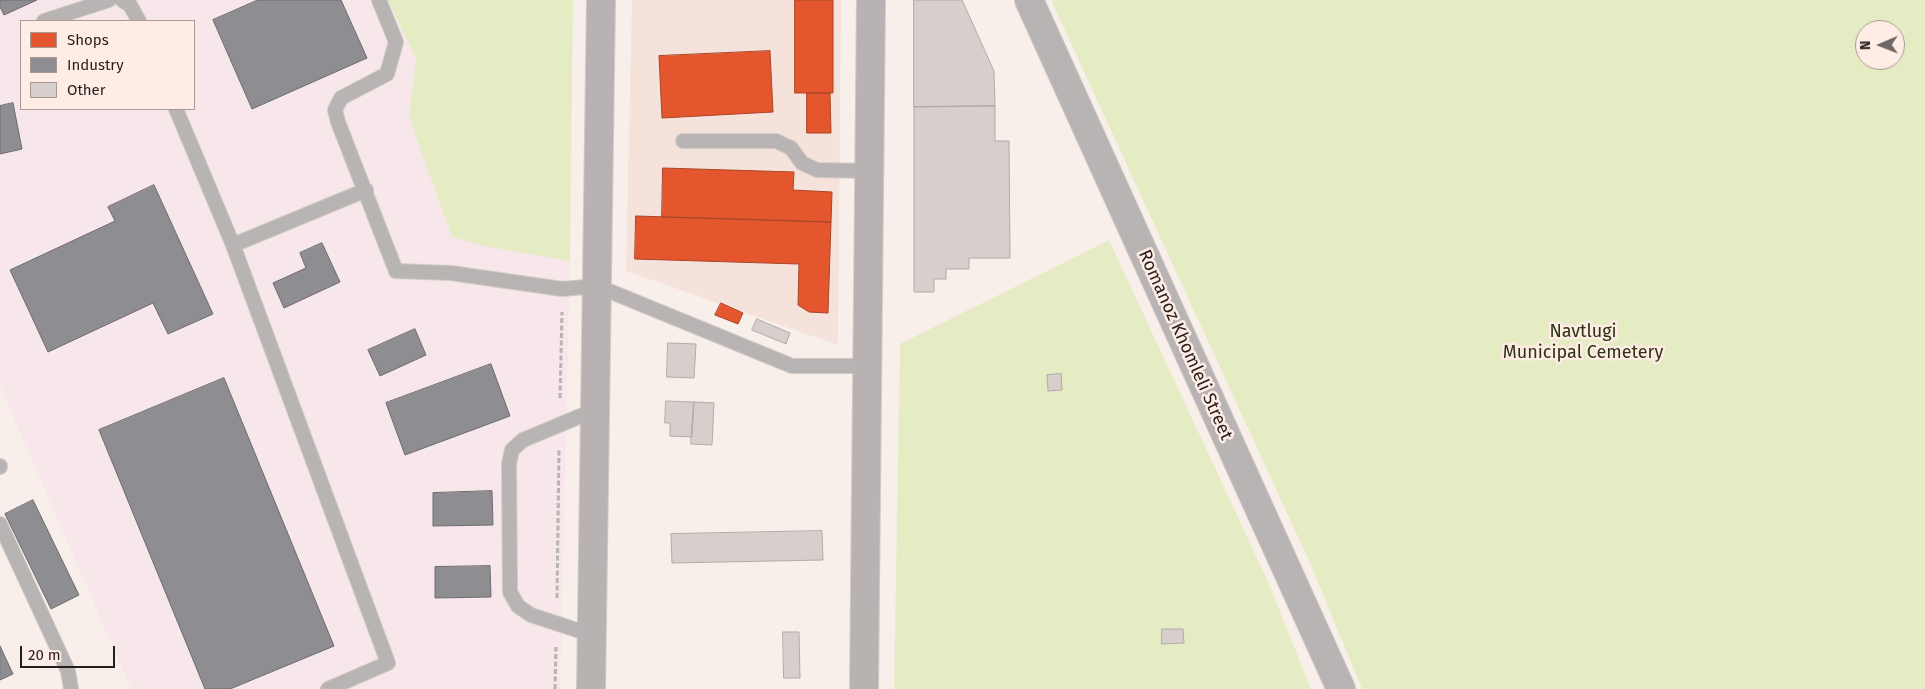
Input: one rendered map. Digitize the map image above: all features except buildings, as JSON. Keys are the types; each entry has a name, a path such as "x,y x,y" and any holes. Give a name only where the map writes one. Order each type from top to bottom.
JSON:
{"main road":[{"path":"591,689 601,0"},
{"path":"864,689 871,0"}],"street":[{"name":"Romanoz Khomleli Street","path":"1029,0 1337,688"}],"lane":[{"path":"47,20 109,0"},
{"path":"122,0 130,5 138,20"},
{"path":"379,0 396,42 387,74 341,98 335,110 396,271 451,273 562,289 597,286 792,366 867,366"},
{"path":"176,110 233,245 388,663 328,689"},
{"path":"683,142 776,141 791,148 802,163 818,170 870,171"},
{"path":"233,245 366,190"},
{"path":"592,635 531,616 518,606 510,592 509,464 512,450 523,440 595,410"},
{"path":"0,524 68,671 71,689"}],"path":[{"path":"555,689 562,289"}],"shaded area":[{"path":"0,0 388,0 416,59 409,117 489,247 570,261 560,689 131,689 0,386"},
{"path":"632,0 841,0 838,345 626,271"}],"green space":[{"path":"388,0 573,0 570,261 489,247 452,237 409,117 416,59"},
{"name":"Navtlugi Municipal Cemetery","path":"1051,0 1925,0 1925,689 1362,689 1310,563"},
{"path":"1109,240 1269,584 1311,689 894,689 900,344"}]}
